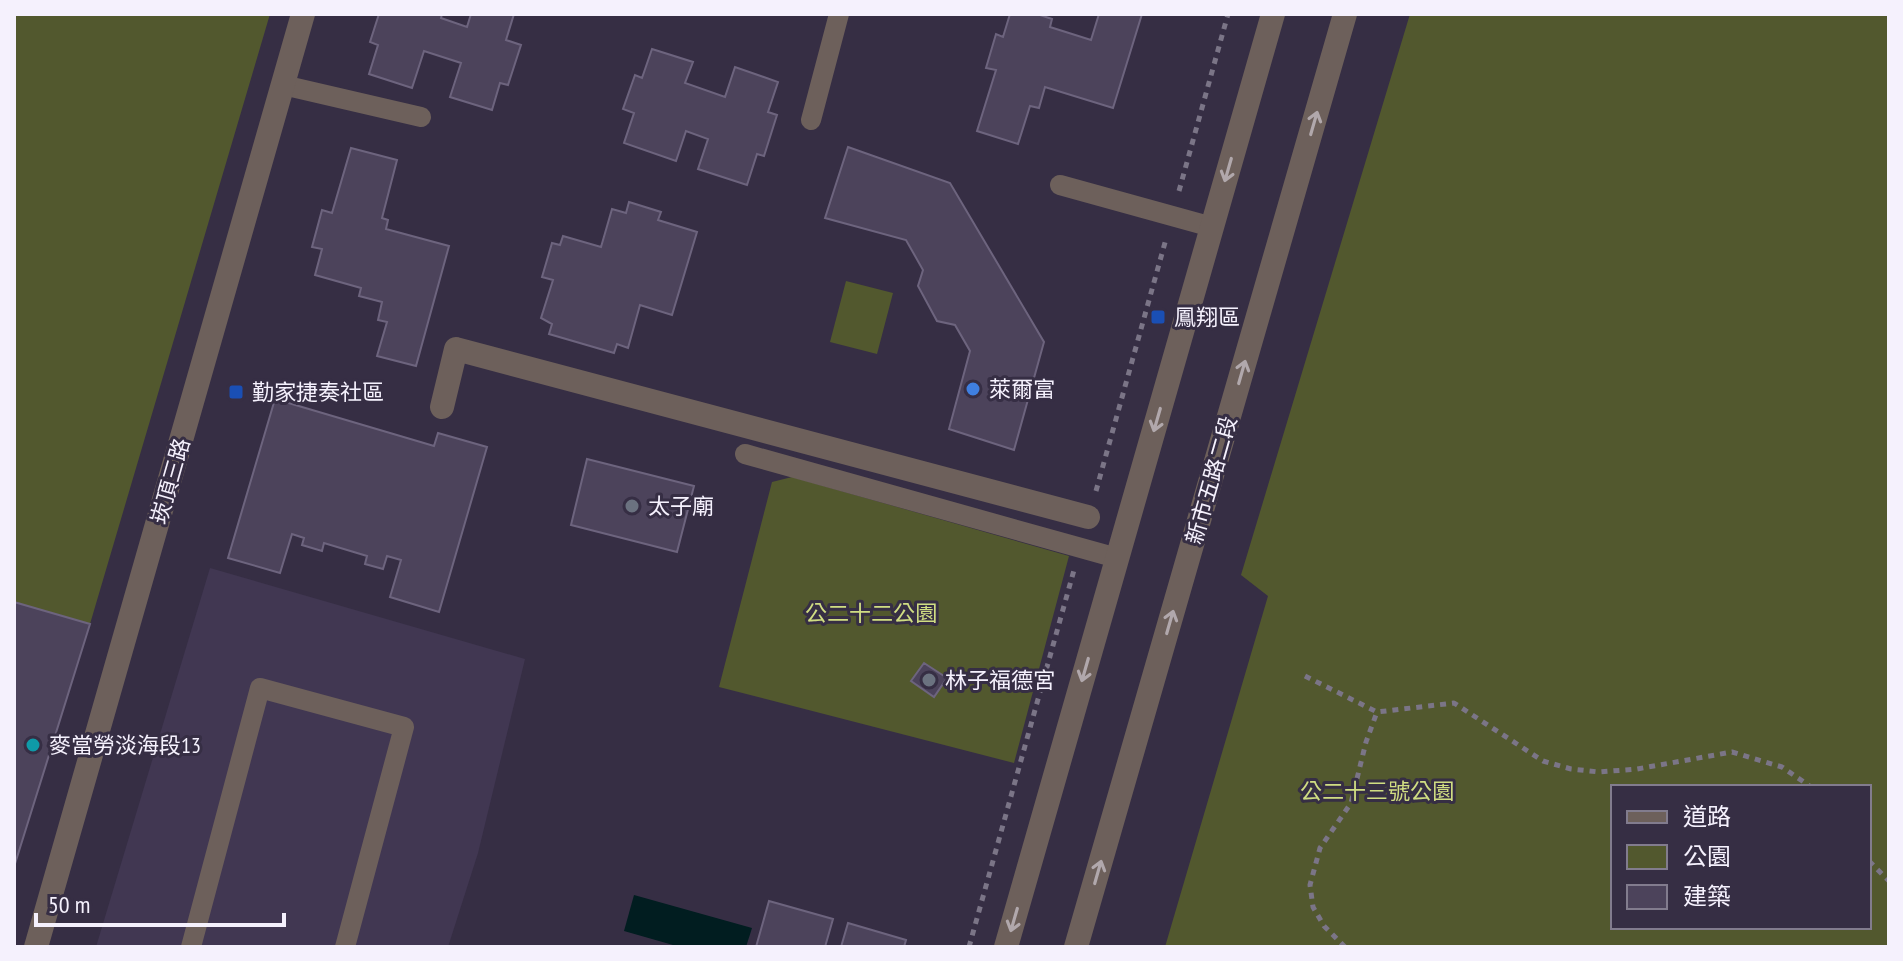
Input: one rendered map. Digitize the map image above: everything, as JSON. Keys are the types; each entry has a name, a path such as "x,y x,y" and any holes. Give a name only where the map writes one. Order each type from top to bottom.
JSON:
{"street":[{"name":"崁頂三路","path":"36,947 303,14"},
{"path":"1006,947 1273,14"},
{"name":"新市五路二段","path":"1076,947 1345,14"},
{"path":"442,407 456,349 1088,517"}],"lane":[{"path":"811,120 839,14"},
{"path":"283,85 421,117"},
{"path":"1060,185 1212,227"},
{"path":"745,454 1117,558"},
{"path":"194,946 260,688 404,727 345,947"}],"path":[{"path":"1088,517 1228,14"},
{"path":"969,947 1076,563"},
{"path":"1305,676 1377,712 1454,703 1543,761 1571,769 1599,772 1637,769 1732,752 1782,767 1808,785"},
{"path":"1345,947 1324,926 1313,907 1310,885 1320,848 1351,803 1377,712"},
{"path":"1871,863 1889,881"}],"shaded area":[{"path":"210,568 525,659 478,853 448,947 96,947"},
{"path":"634,895 752,928 746,947 680,947 624,931"}],"green space":[{"path":"14,14 270,14 90,624 14,602"},
{"name":"公二十三號公園","path":"1410,14 1889,14 1889,947 1165,947 1268,596 1241,575"},
{"path":"846,281 893,293 877,354 830,342"},
{"name":"公二十二公園","path":"792,477 1069,556 1014,763 719,687 772,482"}],"building":[{"path":"379,14 442,14 441,18 467,27 471,14 514,14 506,40 521,45 508,85 500,83 492,110 450,97 461,63 424,51 412,88 369,74 378,45 370,42"},
{"path":"1010,14 1037,14 1052,19 1050,27 1091,40 1099,14 1142,14 1113,108 1045,87 1039,108 1030,106 1018,144 977,131 996,70 986,68 996,34 1003,37"},
{"path":"652,49 693,62 685,83 725,97 735,67 778,82 768,112 777,115 764,156 757,154 747,185 698,169 708,139 686,131 676,161 624,143 634,113 623,109 635,75 642,78"},
{"path":"848,147 950,183 1044,342 1014,450 949,429 970,351 955,325 937,321 918,286 923,270 906,240 825,218"},
{"path":"351,148 397,160 382,218 388,220 386,229 449,246 416,366 377,356 387,322 378,320 382,302 359,296 361,288 315,275 322,249 312,247 322,210 332,213"},
{"path":"629,202 661,212 658,220 697,232 672,315 640,305 628,348 617,344 614,353 549,334 552,324 541,318 553,280 542,277 552,243 560,245 563,236 601,247 612,209 626,213"},
{"path":"275,399 434,446 438,433 487,447 439,612 390,597 401,560 387,556 383,569 365,564 367,556 324,543 322,551 302,545 304,538 292,534 280,573 228,558"},
{"name":"太子廟","path":"587,459 694,486 677,552 571,525"},
{"name":"麥當勞淡海段13","path":"14,602 90,624 14,867"},
{"name":"林子福德宮","path":"924,663 947,678 934,697 911,681"},
{"path":"769,901 833,919 825,947 756,947"},
{"path":"769,901 833,919 825,947 756,947"},
{"path":"848,923 906,940 904,947 841,947"},
{"path":"848,923 906,940 904,947 841,947"}],"place":[{"name":"鳳翔區","path":"1158,317"},
{"name":"萊爾富","path":"973,389"},
{"name":"勤家捷奏社區","path":"236,392"},
{"name":"太子廟","path":"632,506"},
{"name":"林子福德宮","path":"929,680"},
{"name":"麥當勞淡海段13","path":"33,745"}]}
